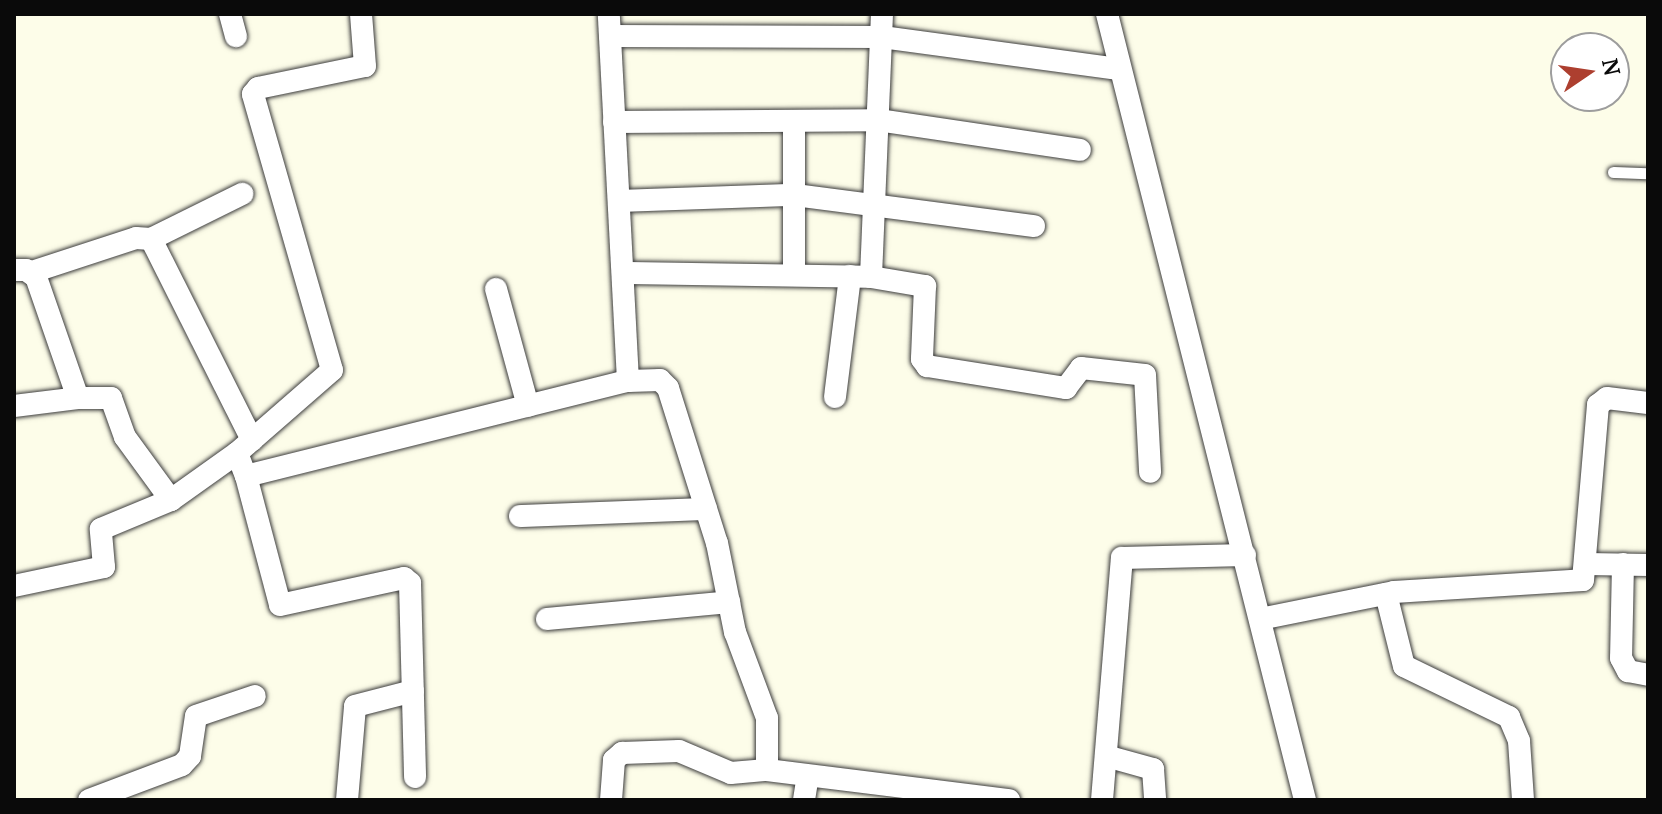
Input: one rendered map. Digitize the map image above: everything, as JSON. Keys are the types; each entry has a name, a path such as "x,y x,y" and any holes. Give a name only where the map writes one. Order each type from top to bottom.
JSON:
{"street":[{"path":"230,14 236,36"},
{"path":"14,586 104,567 101,529 171,500 245,446 332,370 253,94 258,88 365,66 361,14"},
{"path":"835,397 872,205 882,14"},
{"path":"1107,14 1305,800"},
{"path":"628,381 609,25 882,37 1120,69"},
{"path":"614,122 878,120 1080,150"},
{"path":"794,121 794,275"},
{"path":"78,398 23,271 136,238 151,239 242,194"},
{"path":"619,201 795,195 1034,226"},
{"path":"151,239 245,446 246,476 280,605 408,580 415,777"},
{"path":"624,273 860,276 925,286 922,359 927,366 1066,388 1081,368 1142,373 1150,472"},
{"path":"496,289 528,406"},
{"path":"246,476 628,381 666,383 706,509 729,602 767,718 767,770"},
{"path":"14,406 78,398 111,398 125,437 171,500"},
{"path":"1260,619 1386,594 1581,581 1586,564 1598,405 1607,398 1648,403"},
{"path":"520,516 706,509"},
{"path":"1102,800 1122,558 1245,555"},
{"path":"1586,564 1648,565"},
{"path":"1623,564 1621,658 1628,671 1648,675"},
{"path":"1386,594 1404,666 1509,717 1519,741 1523,800"},
{"path":"547,619 729,602"},
{"path":"347,800 355,706 413,691"},
{"path":"89,800 182,765 190,756 196,716 255,696"},
{"path":"611,800 615,755 679,751 731,773 767,770 1009,800"},
{"path":"1106,756 1153,769 1155,800"},
{"path":"804,800 808,776"}],"lane":[{"path":"1613,172 1648,173"}]}
